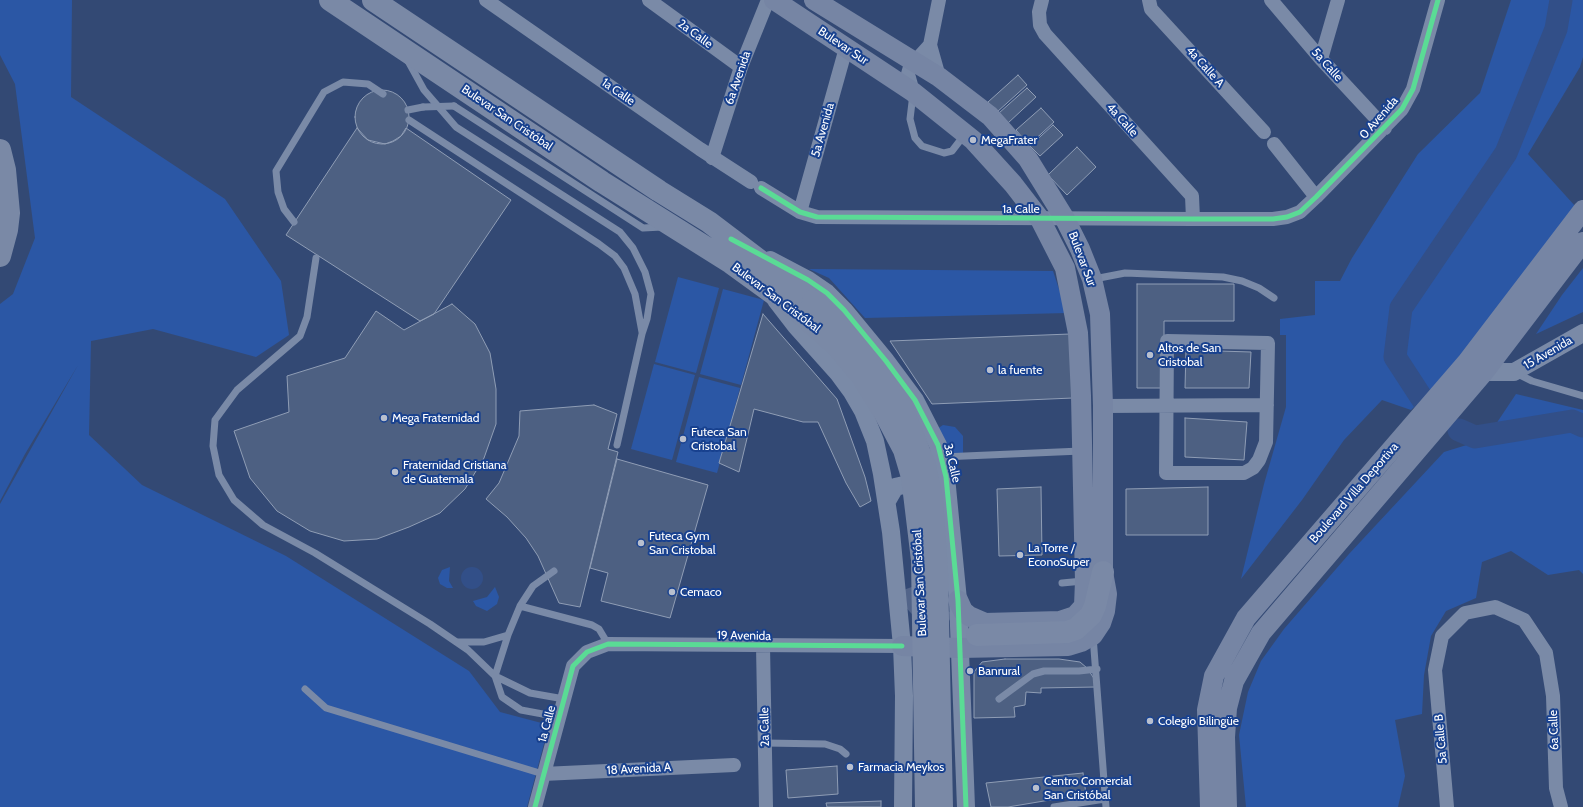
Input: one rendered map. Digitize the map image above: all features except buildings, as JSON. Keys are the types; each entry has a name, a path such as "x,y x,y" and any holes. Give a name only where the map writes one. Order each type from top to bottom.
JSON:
{"main road":[{"name":"Bulevar San Cristóbal","path":"330,0 614,190 731,263 769,292 807,307 862,376 884,412 904,450 912,477 922,560 926,807"},
{"name":"Bulevar San Cristóbal","path":"373,0 653,188 708,222 731,240 807,307 850,336 875,366 900,403 925,466 932,500 937,572 942,807"},
{"name":"Bulevar Sur","path":"774,0 913,92 966,134 1013,184 1040,219 1065,268 1074,308 1078,348 1093,451 1094,576 1107,594 1105,610 1101,623 1093,635"},
{"name":"Bulevar Sur","path":"814,0 939,77 990,116 1028,159 1065,219 1080,249 1092,279 1100,314 1103,406 1093,451"},
{"path":"0,150 6,170 10,213 8,230 0,256"},
{"name":"Boulevard Villa Deportiva","path":"1210,807 1207,710 1214,676 1246,618 1467,362 1583,210"},
{"name":"Boulevard Villa Deportiva","path":"1227,807 1225,737 1226,708 1234,681 1261,633 1484,372 1583,242"},
{"path":"884,412 888,444 896,470 902,505 909,588"},
{"path":"958,600 963,610 969,616 985,623 1060,621 1075,616 1084,606 1094,576"},
{"path":"977,635 1067,632 1076,629 1085,622 1093,610 1094,576"},
{"name":"19 Avenida","path":"902,646 959,648 1068,646 1081,642 1093,635"},
{"path":"940,681 953,728 957,807"}],"street":[{"name":"1a Calle","path":"486,0 712,158 800,212 817,217 1040,219 1273,219 1287,217"},
{"name":"2a Calle","path":"649,0 741,66"},
{"name":"6a Avenida","path":"712,158 741,66 768,0"},
{"path":"939,0 930,45 939,77"},
{"name":"4a Calle","path":"1042,0 1039,12 1040,25 1044,34 1192,196 1193,219"},
{"name":"4a Calle A","path":"1149,0 1152,9 1264,132"},
{"name":"5a Calle","path":"1271,0 1385,128"},
{"path":"1322,59 1338,0"},
{"name":"0 Avenida","path":"1287,217 1300,212 1316,197 1402,109 1412,89 1438,0"},
{"path":"913,92 908,74 914,61 930,45"},
{"name":"5a Avenida","path":"800,212 846,48"},
{"path":"1274,144 1316,197"},
{"name":"3a Calle","path":"731,240 808,280 826,293 844,310 886,361 915,400 932,431 942,457 946,477 958,600 966,807"},
{"path":"769,292 796,326 838,373 863,411 875,441 887,501 895,562 902,646 904,696 903,798"},
{"name":"15 Avenida","path":"1484,372 1514,372 1583,333"},
{"path":"1167,341 1268,343 1266,442 1259,460 1253,468 1244,473 1166,473 1167,405 1167,341"},
{"path":"1467,362 1484,372"},
{"path":"1103,406 1267,405"},
{"path":"887,501 895,487 907,483 946,477"},
{"name":"5a Calle B","path":"1447,807 1435,670 1442,636 1465,613 1495,607 1524,620 1546,652"},
{"name":"19 Avenida","path":"587,652 608,644 902,646"},
{"name":"2a Calle","path":"763,646 766,807"},
{"name":"1a Calle","path":"535,807 573,666 587,652"},
{"name":"6a Calle","path":"1546,652 1553,696 1556,788 1561,807"},
{"name":"18 Avenida A","path":"543,774 734,765"},
{"path":"903,798 910,779 919,772 932,766 953,766 960,769 964,774"}],"lane":[{"path":"400,47 424,90 456,127 620,232 633,248 645,272 651,294 647,319 642,334 617,445"},
{"path":"294,222 284,208 278,192 276,171 324,92 344,82 368,84 383,94"},
{"path":"913,92 910,119 915,138 922,146 944,153 952,151 966,134"},
{"path":"408,110 423,107 454,106 643,228 672,226"},
{"path":"409,120 599,244 614,256 627,274 635,294 642,334"},
{"path":"316,258 307,316 300,336 237,390 215,420 213,446 219,475 234,500 263,525 315,553 430,624 468,650 495,676 530,693 564,699"},
{"path":"1092,279 1125,273 1223,277 1242,281 1259,288 1274,298"},
{"path":"1514,372 1532,381 1583,396"},
{"path":"942,457 1093,451"},
{"path":"554,571 533,586 520,606 508,635 495,676 502,697 521,710 559,717"},
{"path":"1062,583 1094,576"},
{"path":"520,606 592,625 599,629 608,644"},
{"path":"454,641 466,643 484,642 508,635"},
{"path":"1093,635 1097,669 1106,807"},
{"path":"999,699 1033,674 1044,671 1079,671 1097,669"},
{"path":"305,689 326,708 543,774"},
{"path":"765,743 825,744 840,748 846,754"},
{"path":"1054,807 1105,799"}],"shaded area":[{"path":"0,0 72,0 71,97 225,199 281,281 289,335 256,357 153,329 91,341 89,435 142,485 286,556 469,671 500,712 549,725 527,807 0,807 0,504 78,365 25,454 0,501 0,304 13,294 35,238 15,84 0,55"},
{"path":"1511,0 1583,0 1583,57 1580,67 1528,154 1575,206 1445,377 1411,410 1382,400 1344,440 1302,500 1241,579 1264,484 1286,407 1286,335 1280,335 1280,319 1315,315 1315,281 1340,281 1352,258 1418,154 1480,93"},
{"path":"1583,268 1583,312 1536,334 1562,295"},
{"path":"809,269 1053,271 1067,313 865,318 829,278"},
{"path":"678,277 719,288 696,373 655,362"},
{"path":"723,289 764,300 741,385 700,374"},
{"path":"654,364 695,375 672,460 631,449"},
{"path":"699,377 740,388 717,473 676,462"},
{"path":"1516,394 1583,410 1583,574 1579,570 1548,575 1511,551 1482,562 1476,598 1446,611 1431,636 1424,675 1422,714 1395,720 1405,776 1398,807 1246,807 1239,735 1248,692 1261,661 1284,629 1349,554 1444,452 1486,439"},
{"path":"943,425 955,427 963,436 963,455 945,455 937,429"},
{"path":"450,567 449,581 453,588 447,588 440,584 438,578 442,570"},
{"path":"472,567 476,568 482,574 482,582 476,588 472,589 468,588 462,582 461,578 462,574 468,568"},
{"path":"495,587 499,597 497,604 487,611 476,606 473,601 487,597"}],"waterway":[{"path":"1423,400 1395,357 1401,308 1506,153 1556,29 1561,0"},
{"path":"1459,430 1475,437 1572,421 1583,426"}],"tunnel":[{"path":"909,588 913,599 925,612 965,632 977,635"}],"cycle path":[{"path":"761,188 800,212 817,217 1193,219 1273,219 1287,217 1300,212 1316,197 1402,109 1413,89 1438,0"},
{"path":"731,239 808,280 827,293 844,310 886,361 915,400 938,445 946,477 958,600 966,807"},
{"path":"535,807 573,666 587,652 608,644 902,646"}],"place":[{"name":"MegaFrater","path":"973,140"},
{"name":"Altos de San Cristobal","path":"1150,355"},
{"name":"la fuente","path":"990,370"},
{"name":"Mega Fraternidad","path":"384,418"},
{"name":"Futeca San Cristobal","path":"683,439"},
{"name":"Fraternidad Cristiana de Guatemala","path":"395,472"},
{"name":"Futeca Gym San Cristobal","path":"641,543"},
{"name":"La Torre / EconoSuper","path":"1020,555"},
{"name":"Cemaco","path":"672,592"},
{"name":"Banrural","path":"970,671"},
{"name":"Colegio Bilingüe","path":"1150,721"},
{"name":"Farmacia Meykos","path":"850,767"},
{"name":"Centro Comercial San Cristóbal","path":"1036,788"}]}
